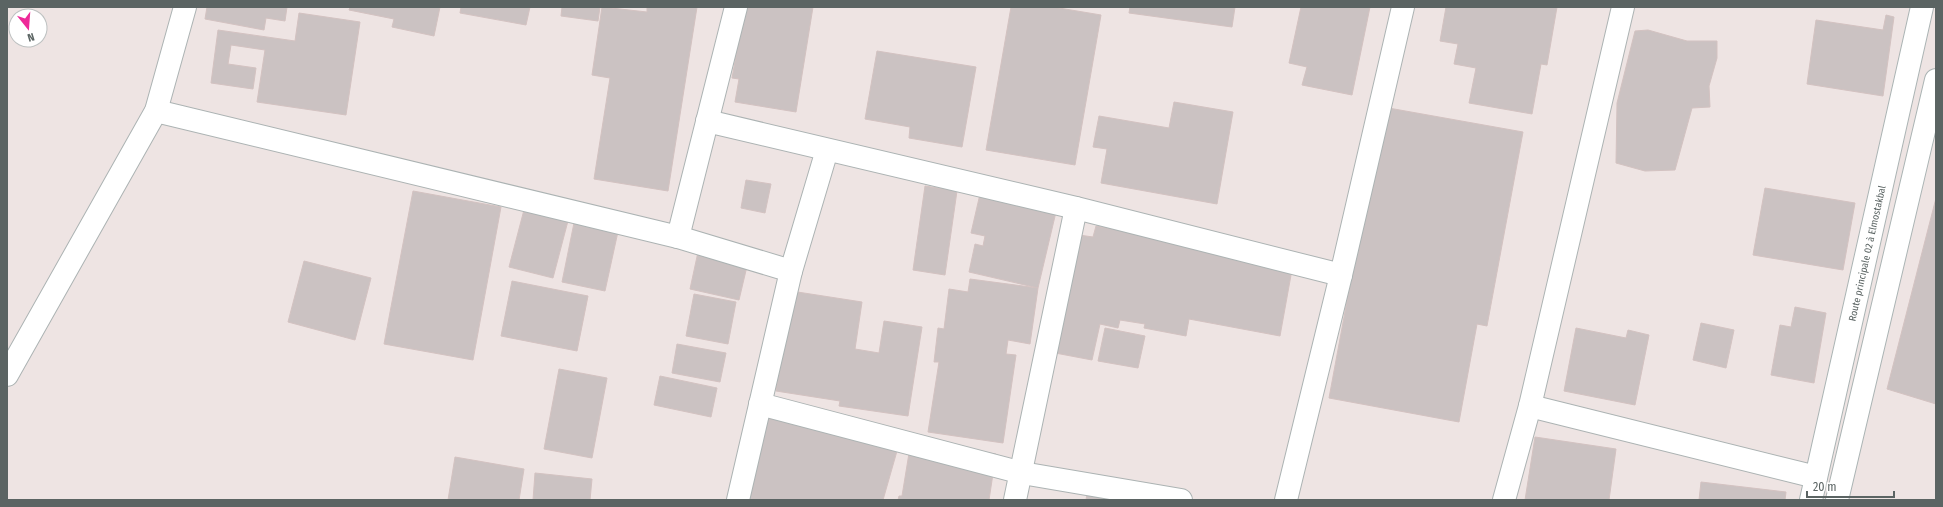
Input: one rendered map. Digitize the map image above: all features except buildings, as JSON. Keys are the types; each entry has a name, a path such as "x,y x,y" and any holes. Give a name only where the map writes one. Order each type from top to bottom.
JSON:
{"street":[{"path":"7,375 156,111 185,7"},
{"path":"678,237 736,7"},
{"path":"1286,500 1341,275 1402,7"},
{"path":"1504,500 1530,406 1623,7"},
{"name":"Route principale 02 à Elmostakbal","path":"1811,500 1922,7"},
{"path":"1837,500 1935,85"},
{"path":"156,111 678,237 791,271"},
{"path":"707,121 1076,208 1341,275"},
{"path":"738,500 791,271 826,150"},
{"path":"1015,500 1022,473 1076,208"},
{"path":"760,404 1022,473 1181,500"},
{"path":"1530,406 1816,477"}]}
